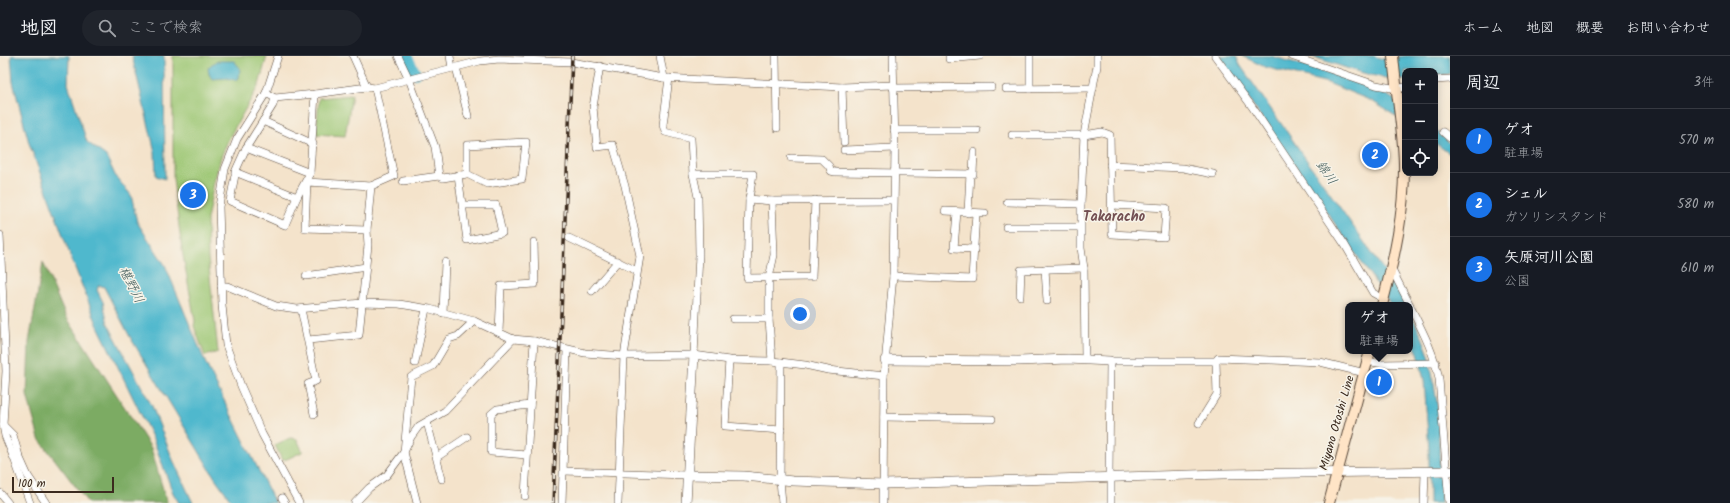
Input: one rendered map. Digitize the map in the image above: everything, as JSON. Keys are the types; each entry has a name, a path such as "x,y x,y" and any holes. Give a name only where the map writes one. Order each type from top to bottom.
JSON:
{"main road":[{"path":"1383,300 1392,271 1403,191 1404,164 1399,90 1393,56"},
{"name":"Miyano Otoshi Line","path":"1329,503 1336,472 1369,354"}],"street":[{"path":"278,56 266,92 237,139 225,169 219,207 221,286 226,345 241,386 262,434 299,503"},
{"path":"307,182 371,186 394,176 371,87 353,56"},
{"path":"398,56 409,79 435,147 439,176"},
{"path":"450,56 468,116"},
{"path":"660,56 667,78 663,125 665,132 691,139 693,174 698,197 699,255 686,503"},
{"path":"776,56 777,128"},
{"path":"883,503 884,376 893,276 895,148 893,56"},
{"path":"949,56 949,59 980,56"},
{"path":"1030,56 1030,89"},
{"path":"1085,359 1084,268 1080,227 1084,135 1097,66 1097,56"},
{"path":"1215,56 1253,108 1345,245 1373,293 1383,300"},
{"path":"1291,56 1376,85 1399,90"},
{"path":"266,92 275,98 315,94 371,87 409,79 454,68 480,59 542,58 600,66 667,78 842,87 991,87"},
{"path":"600,66 593,107 597,147 613,145 626,186 640,256 624,356 618,503"},
{"path":"1438,80 1450,79"},
{"path":"842,87 844,142"},
{"path":"1006,89 1093,88"},
{"path":"275,98 272,106 246,148 235,172 230,201 285,225 310,173 315,94"},
{"path":"263,121 313,144"},
{"path":"894,130 977,130"},
{"path":"1012,135 1084,135 1102,132 1110,135 1112,234 1164,237 1166,208 1112,204"},
{"path":"1442,132 1450,138"},
{"path":"403,181 439,176 443,178 467,174 487,184 522,179 526,142 467,145 467,174"},
{"path":"246,148 310,173"},
{"path":"844,150 895,148"},
{"path":"790,158 822,159 829,166 831,171 835,172 973,174 974,152"},
{"path":"1110,165 1183,168 1213,174"},
{"path":"235,172 298,197"},
{"path":"893,276 972,279 974,249 970,173"},
{"path":"693,174 753,174 749,198 747,278 812,277 815,200"},
{"path":"458,175 467,240 502,233 496,205 463,205"},
{"path":"307,182 305,228 367,230"},
{"path":"308,340 359,335 366,267 367,230 371,186"},
{"path":"749,198 772,201 893,200"},
{"path":"772,201 774,255 768,278 772,361"},
{"path":"1007,202 1081,204"},
{"path":"945,211 985,213"},
{"path":"957,212 954,248 974,249"},
{"path":"1006,227 1080,227"},
{"path":"0,235 6,371 3,425 5,436 30,503"},
{"path":"569,238 637,271"},
{"path":"498,332 501,286 536,284 534,242"},
{"path":"592,291 618,261"},
{"path":"443,313 445,262"},
{"path":"306,276 366,267"},
{"path":"1020,296 1021,270 1084,268"},
{"path":"1045,269 1046,301"},
{"path":"1392,271 1408,302"},
{"path":"221,286 227,286 276,306 301,309 362,302 399,304 474,321 513,339 534,341 567,350 585,353 624,356 694,355 729,360 772,361 816,366 828,370 884,376"},
{"path":"301,309 316,381 308,384 314,414"},
{"path":"415,363 426,309"},
{"path":"1413,311 1433,353 1439,378 1446,471 1449,486 1449,503"},
{"path":"732,318 769,319"},
{"path":"418,503 404,452 411,377 433,366 449,339 458,336 474,321"},
{"path":"355,503 370,488 387,475 404,452 411,437 419,426 445,411 513,339"},
{"path":"525,496 534,341"},
{"path":"562,503 567,350"},
{"path":"885,360 1018,361 1085,359 1216,361 1218,358 1313,361 1365,373"},
{"path":"729,360 725,426 781,430"},
{"path":"1110,360 1111,503"},
{"path":"1199,423 1217,394 1216,361"},
{"path":"1367,361 1382,364 1436,363"},
{"path":"781,362 780,480 782,503"},
{"path":"527,455 491,452 490,414 497,409 530,404"},
{"path":"884,417 992,419"},
{"path":"427,422 442,479"},
{"path":"3,425 13,435 19,456 28,476 46,503"},
{"path":"437,457 467,437"},
{"path":"564,471 744,476 780,480 884,484 1336,472 1446,471"},
{"path":"1424,503 1426,472"},
{"path":"0,492 8,503"}],"green space":[{"path":"173,56 267,56 259,85 229,138 221,157 214,182 207,219 208,258 218,352 205,356 194,326 195,321 182,250 173,179"},
{"path":"352,95 345,136 316,134 319,98"},
{"path":"43,262 65,315 151,448 167,503 88,503 39,439 27,395 29,342"},
{"path":"290,438 297,439 302,452 282,460 275,445"}],"water":[{"name":"椹野川","path":"11,56 69,56 68,84 87,142 106,156 116,177 131,195 137,222 165,265 206,364 275,503 233,503 215,478 130,337 104,287 99,285 97,290 103,302 108,324 152,406 173,460 193,503 179,503 173,493 153,439 97,324 72,260 29,143 13,82"},
{"path":"132,56 164,56 165,179 156,176 155,152"},
{"path":"1219,56 1236,56 1240,65 1402,296 1405,302 1389,302"},
{"path":"1242,56 1270,56 1315,68 1375,88 1402,104 1402,120 1372,101 1328,83 1265,67"},
{"path":"1311,56 1373,56 1383,59 1406,56 1450,56 1450,74 1438,76 1438,68 1402,68 1402,80 1381,77"},
{"path":"218,61 234,61 240,68 239,78 235,80 226,78 212,79 208,68"},
{"path":"1438,133 1450,143 1450,154 1438,145"},
{"path":"1413,318 1429,355 1438,409 1441,503 1429,503 1429,450 1424,380 1418,353 1413,344"}],"waterway":[{"path":"406,56 415,73"}],"railway":[{"path":"553,503 572,56"}],"place":[{"name":"シェル","path":"1375,155"},
{"name":"矢原河川公園","path":"193,195"},
{"name":"ゲオ","path":"1379,382"}],"district":[{"name":"Takaracho","path":"1114,217"}],"water label":[{"name":"錦川","path":"1326,173"}]}
